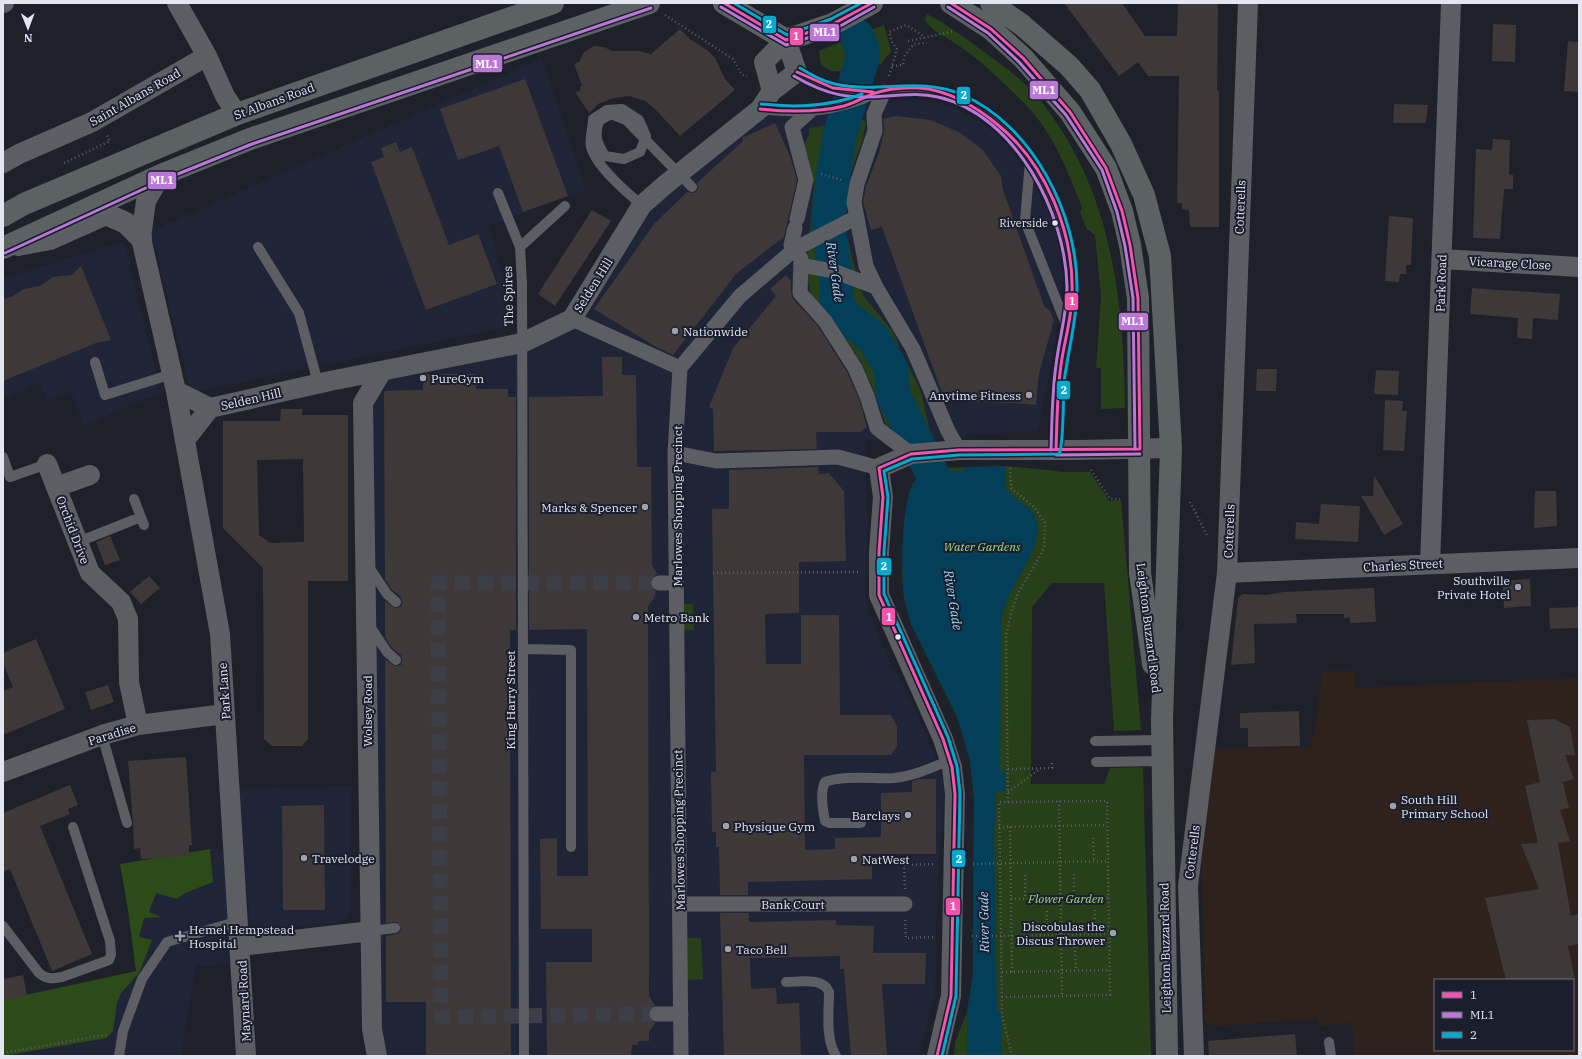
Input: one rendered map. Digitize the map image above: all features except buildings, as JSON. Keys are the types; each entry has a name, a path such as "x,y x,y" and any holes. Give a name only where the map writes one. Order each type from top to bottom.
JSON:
{"main road":[{"name":"St Albans Road","path":"3,216 24,204 237,114 552,3"},
{"path":"724,3 786,40 833,24 872,3"},
{"name":"Leighton Buzzard Road","path":"951,3 990,29 1023,58 1070,112 1106,168 1122,211 1130,245 1138,298 1140,573 1162,740"},
{"name":"Leighton Buzzard Road","path":"991,3 1028,30 1069,66 1090,90 1121,144 1144,194 1160,256 1171,448 1162,740 1167,1056"},
{"path":"4,248 161,175 306,118 441,73 655,9"},
{"path":"202,158 240,125 237,114 264,116 392,75 441,73"}],"street":[{"path":"177,3 207,56 225,96 237,114"},
{"name":"Cotterells","path":"1194,1056 1188,886 1227,573 1248,3"},
{"name":"Park Road","path":"1430,564 1451,3"},
{"path":"772,91 764,62 786,40 797,72"},
{"name":"Saint Albans Road","path":"3,164 19,154 99,119 207,56"},
{"name":"Selden Hill","path":"174,382 210,408 382,370 522,344 572,319 642,206 666,184 760,109 772,91 797,72"},
{"path":"881,91 874,114 875,131 857,184 854,202 866,266 876,287 914,349 948,431 959,450"},
{"path":"809,112 792,127 806,180 791,244 801,259 800,293 825,321 855,368 867,396 877,428 911,454"},
{"path":"141,238 146,201 161,175"},
{"path":"4,248 50,239 106,214 126,223 141,238"},
{"path":"572,319 680,368 740,296 794,250 858,217"},
{"name":"Park Lane","path":"141,238 174,382 220,634 241,946"},
{"name":"Vicarage Close","path":"1442,259 1579,267"},
{"path":"801,265 833,271 876,287"},
{"name":"Marlowes Shopping Precinct","path":"680,368 675,453 681,1056"},
{"path":"324,382 363,403 382,370"},
{"name":"Wolsey Road","path":"363,403 372,1029 377,1056"},
{"path":"185,440 210,408"},
{"path":"675,453 716,461 838,457 879,468 911,454 959,450 1171,448"},
{"name":"Orchid Drive","path":"47,464 90,573 121,602 128,619 129,682 138,725"},
{"path":"879,468 883,497 878,572 879,596 943,739 950,760 955,794 953,960 951,996 937,1056"},
{"path":"56,487 90,474"},
{"name":"Charles Street","path":"1227,573 1579,558"},
{"path":"659,583 676,583"},
{"name":"Paradise","path":"3,772 102,735 138,725 225,714"},
{"name":"Bank Court","path":"680,904 905,904"},
{"path":"241,946 371,931"},
{"name":"Maynard Road","path":"241,946 246,1056"},
{"path":"657,1014 681,1014"}],"lane":[{"path":"797,72 821,85 858,97"},
{"path":"760,109 809,112 826,110 858,97 881,91 919,88 949,95 974,106 989,115 1013,137 1040,175 1055,204 1068,243 1072,284 1068,328 1060,375 1056,450"},
{"path":"642,206 621,188 603,167 591,147 593,119 607,110 622,109 639,120 646,136 644,141 640,152 624,159 605,156 597,144 595,133 599,121 611,114 626,120 642,136 648,142 670,164 676,170 692,187"},
{"path":"1030,161 1025,222 1068,328"},
{"name":"The Spires","path":"498,193 520,247 522,282 522,344"},
{"path":"520,247 565,206"},
{"path":"258,247 298,313 324,382"},
{"name":"King Harry Street","path":"522,344 524,1056"},
{"path":"95,362 105,395 174,382"},
{"path":"3,457 10,477 47,464"},
{"path":"78,542 142,521 134,499"},
{"path":"366,564 387,594 396,602"},
{"path":"367,622 387,652 396,660"},
{"path":"523,649 571,650 571,847"},
{"path":"102,735 128,823"},
{"path":"1095,741 1162,740"},
{"path":"1096,762 1162,740"},
{"path":"861,823 830,823 825,821 823,786 825,782 838,779 895,778 915,775 950,760"},
{"path":"3,926 39,973 45,978 54,979 62,977 109,960 111,955 110,941 73,827"},
{"path":"119,1056 123,1032 142,979 167,942 239,921"},
{"path":"371,931 395,928"},
{"path":"786,982 820,982 827,986 829,992 829,1031 831,1049 836,1056"},
{"path":"1329,1042 1331,1056"}],"path":[{"path":"655,9 667,15 733,59 742,75 750,76"},
{"path":"881,91 892,66 897,49 892,42 889,32 906,25 925,37"},
{"path":"892,66 903,65 905,55 914,44 927,43"},
{"path":"60,165 110,141 99,119"},
{"path":"816,173 844,181"},
{"path":"1008,802 1006,635 1018,593 1044,548 1044,523 1035,508 1011,488 1011,450"},
{"path":"713,573 878,572"},
{"path":"1008,769 1052,768 1052,762"},
{"path":"1008,792 1040,768"},
{"path":"1059,801 1062,996"},
{"path":"1002,997 1110,995 1106,801 999,802 1002,1014 1012,1056"},
{"path":"999,827 1107,825"},
{"path":"1010,826 1012,972"},
{"path":"1094,838 1094,862"},
{"path":"971,864 1108,861"},
{"path":"1074,874 1074,898"},
{"path":"1025,875 1025,899"},
{"path":"1011,899 1108,898"},
{"path":"1095,910 1095,934"},
{"path":"1047,911 1048,935"},
{"path":"970,936 1109,934"},
{"path":"1075,947 1076,971"},
{"path":"1002,972 1110,970"},
{"path":"3,1053 123,1032"}],"shaded area":[{"path":"542,58 586,190 489,226 517,325 191,393 151,231"},
{"path":"920,100 949,105 985,124 1006,144 1024,168 1049,211 1061,250 1063,280 1053,354 1038,431 958,436 914,445 865,439 868,522 865,597 868,609 886,653 918,716 940,769 945,790 938,873 935,991 919,1056 377,1056 363,403 382,371 572,319 666,184 770,115 870,105 885,102"},
{"path":"124,241 161,393 84,425 71,392 47,401 40,383 3,399 3,278"},
{"name":"South Hill Primary School","path":"1322,671 1355,671 1355,688 1579,678 1579,1056 1354,1056 1352,1023 1319,1026 1318,1019 1216,1026 1205,1023 1202,864 1210,749 1310,747 1315,732"},
{"path":"351,786 351,911 348,918 342,922 259,931 250,923 237,789"},
{"name":"Hemel Hempstead Hospital","path":"216,848 225,857 229,965 196,966 181,1056 3,1056 3,1000 139,973 120,864"}],"green space":[{"path":"927,14 967,39 1010,71 1030,89 1043,103 1061,129 1079,161 1093,194 1104,228 1112,264 1122,336 1125,408 1101,409 1101,368 1096,368 1101,297 1095,235 1087,229 1080,213 1082,207 1058,152 1043,126 1024,103 980,62 932,29 925,19"},
{"path":"884,25 891,51 881,64 854,72 831,71 821,65 819,51"},
{"path":"864,120 866,123 862,142 844,191 842,202 846,233 860,289 865,298 894,333 900,350 920,389 929,427 924,429 887,427 871,384 860,360 829,315 813,299 810,291 807,275 807,258 814,184 804,145 809,135 809,128"},
{"name":"Water Gardens","path":"1006,466 1065,472 1090,472 1109,501 1121,500 1141,730 1114,731 1104,583 1052,583 1032,607 1031,784 1104,784 1110,768 1143,767 1151,1056 954,1056 955,1042 967,1012 973,975 974,798 970,760 960,723 911,624 904,599 902,575 903,546 909,495 913,483 920,475 938,468"},
{"path":"678,604 693,604 694,630 679,629"},
{"path":"210,849 213,882 185,893 177,899 156,893 149,912 161,917 144,918 139,937 152,940 139,973 121,993 117,1003 113,1031 107,1038 3,1056 3,1000 136,971 120,864"},
{"path":"684,938 701,938 703,979 685,980"}],"water":[{"name":"Water Gardens","path":"1006,466 1006,489 1032,512 1038,526 1034,547 1012,589 1001,618 1000,771 1005,771 1006,791 995,791 996,825 994,826 997,1012 1001,1012 1001,1056 983,1056 979,1054 967,1056 967,1012 973,975 974,798 970,760 956,714 911,624 905,604 902,571 904,523 909,494 913,484 923,474 931,470 944,467 945,471 964,471 964,467"}],"waterway":[{"name":"River Gade","path":"857,36 863,51 863,57 840,134 832,184 828,225 836,280 837,304 844,315 873,338 891,368 893,394 932,473 939,515"}],"tunnel":[{"path":"657,1014 441,1017 438,583 659,583"}],"transit line":[{"name":"1","path":"724,3 786,40 833,24 872,3"},
{"name":"2","path":"734,3 787,35 831,19 861,3"},
{"name":"1","path":"879,468 911,454 959,450 1140,449 1138,298 1130,245 1122,211 1106,168 1070,112 1023,58 991,29 951,3"},
{"name":"ML1","path":"721,7 786,45 835,29 874,7"},
{"name":"ML1","path":"948,7 988,33 1019,62 1066,115 1102,170 1117,212 1125,246 1133,298 1135,449"},
{"name":"ML1","path":"5,253 163,180 252,144 651,8"},
{"name":"2","path":"800,68 826,81 851,87 915,86 947,89 963,95 988,109 1010,128 1030,150 1047,176 1060,203 1069,232 1075,261 1077,301 1064,382 1063,431 1059,454 959,455 912,459 884,471 888,497 884,552 884,594 948,737 957,766 960,793 956,996 942,1056"},
{"name":"1","path":"797,72 833,88 873,92"},
{"name":"ML1","path":"794,76 806,83 839,95 861,97 925,95 938,97 966,107 991,124 1013,146 1031,171 1046,200 1057,229 1064,259 1067,287 1066,307 1057,355 1052,408 1051,450"},
{"name":"1","path":"760,109 781,111 823,110 844,106 872,94 884,91 902,88 931,89 962,100 990,118 1015,141 1030,159 1043,179 1054,201 1068,247 1071,271 1072,303 1062,356 1057,408 1056,450"},
{"name":"2","path":"761,104 787,106 825,104 837,102 862,94"},
{"name":"ML1","path":"1056,455 1140,454"},
{"name":"1","path":"879,468 883,497 879,552 879,595 943,739 952,767 955,794 951,996 937,1056"}],"place":[{"name":"Riverside","path":"1055,223"},
{"name":"Nationwide","path":"675,331"},
{"name":"PureGym","path":"423,378"},
{"name":"Anytime Fitness","path":"1029,395"},
{"name":"Marks & Spencer","path":"645,507"},
{"name":"Southville Private Hotel","path":"1518,587"},
{"name":"Metro Bank","path":"636,617"},
{"name":"South Hill Primary School","path":"1393,806"},
{"name":"Barclays","path":"908,815"},
{"name":"Physique Gym","path":"726,826"},
{"name":"Travelodge","path":"304,858"},
{"name":"NatWest","path":"854,859"},
{"name":"Discobulas the Discus Thrower","path":"1113,933"},
{"name":"Hemel Hempstead Hospital","path":"180,936"},
{"name":"Taco Bell","path":"728,949"}],"park label":[{"name":"Flower Garden","path":"1066,898"}]}
